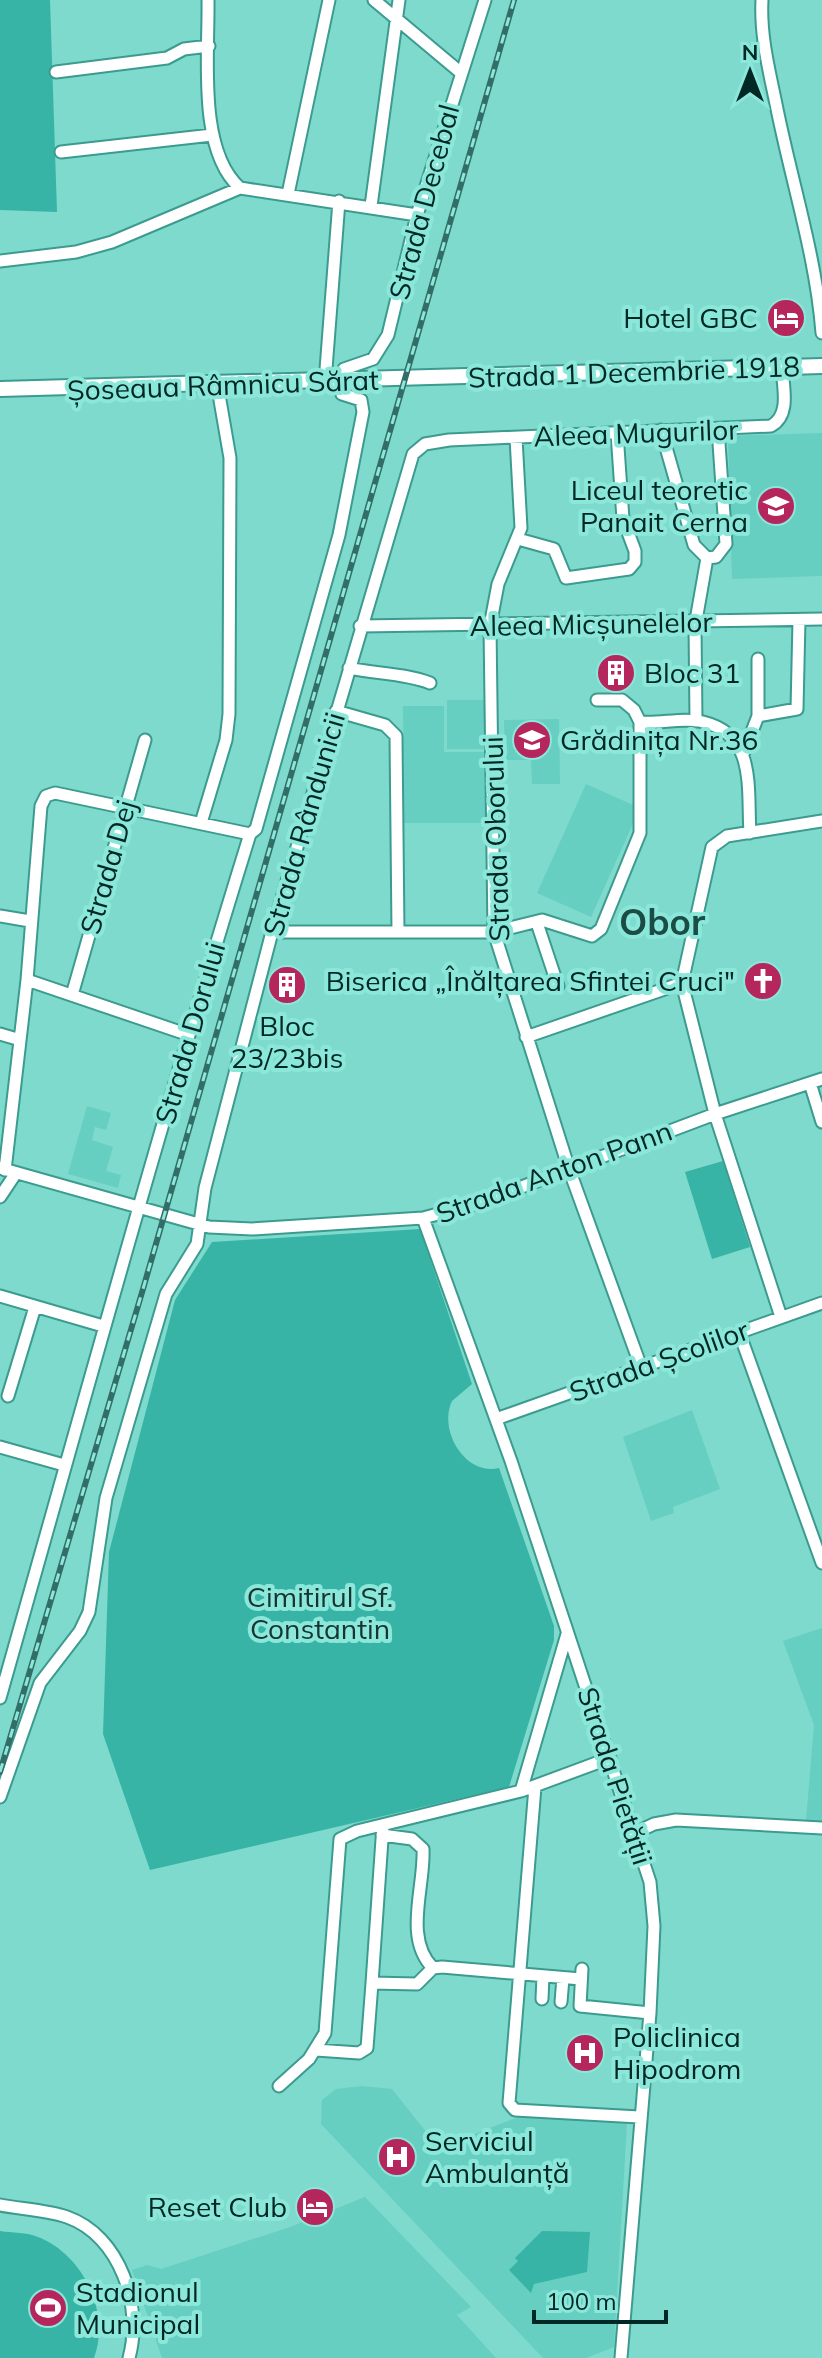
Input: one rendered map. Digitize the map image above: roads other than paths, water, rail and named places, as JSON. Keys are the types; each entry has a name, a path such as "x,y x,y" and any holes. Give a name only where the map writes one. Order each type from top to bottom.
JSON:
{"main road":[{"name":"Strada 1 Decembrie 1918","path":"445,378 822,366"},
{"name":"Șoseaua Râmnicu Sărat","path":"0,389 445,378"}],"street":[{"path":"208,0 212,135 223,169 240,188"},
{"path":"288,194 329,0"},
{"path":"374,0 460,72"},
{"path":"371,206 399,0"},
{"name":"Strada Decebal","path":"341,382 344,369 373,359 388,335 417,215 485,0"},
{"path":"762,0 761,20 770,79 818,287 822,333"},
{"path":"56,72 167,58 184,49 209,46"},
{"path":"61,152 212,135"},
{"path":"0,261 76,252 112,242 240,188 417,215"},
{"path":"325,382 339,201"},
{"name":"Aleea Mugurilor","path":"437,441 763,428 777,423 784,408 782,368"},
{"name":"Strada Dorului","path":"0,1698 103,1326 250,834 256,829 349,493 363,407 361,400 342,394 341,382"},
{"path":"201,823 226,740 229,714 230,458 217,383"},
{"path":"707,558 716,557 726,544 718,429"},
{"path":"661,430 694,545 707,558"},
{"path":"518,539 554,549 566,578 629,569 635,562 635,551 623,519 617,433"},
{"name":"Strada Oborului","path":"516,438 521,515 518,539 498,584 490,626 494,932 569,1169 641,1367"},
{"name":"Strada Rândunicii","path":"0,1797 40,1683 80,1631 89,1612 106,1498 166,1294 197,1244 197,1224 272,932 360,626 413,454 420,446 437,441"},
{"path":"696,721 696,621 707,558"},
{"name":"Aleea Micșunelelor","path":"360,626 822,619"},
{"path":"758,716 797,709 799,620"},
{"path":"750,833 744,752 758,716 758,659"},
{"path":"349,668 412,677 430,683"},
{"path":"272,932 494,932 542,920 587,937 601,929 640,833 640,722 634,710 622,700 597,700"},
{"path":"336,711 385,725 396,736 398,932"},
{"path":"640,722 696,721 729,734 744,752"},
{"name":"Strada Dej","path":"72,995 145,740"},
{"path":"0,1197 7,1170 41,806 46,796 55,793 250,834"},
{"path":"781,1317 715,1114 682,983 712,847 727,836 822,821"},
{"path":"0,916 30,921"},
{"path":"537,923 558,986"},
{"path":"27,980 189,1035"},
{"path":"526,1037 682,983"},
{"path":"0,1034 17,1039"},
{"name":"Strada Anton Pann","path":"7,1170 197,1224 252,1229 423,1218 479,1203 715,1114 822,1079"},
{"path":"810,1083 822,1122"},
{"name":"Strada Pietății","path":"423,1218 496,1419 650,1882 653,1903 650,2013 644,2107 639,2117 631,2268 621,2358"},
{"path":"0,1296 103,1326"},
{"name":"Strada Școlilor","path":"496,1419 822,1303"},
{"path":"8,1396 35,1307"},
{"path":"739,1332 822,1563"},
{"path":"0,1447 64,1465"},
{"path":"521,1791 567,1633"},
{"path":"279,2086 316,2050 325,2033 338,1845 347,1834 382,1830 535,1787 610,1758"},
{"path":"535,1787 508,2096 511,2107 515,2110 639,2117"},
{"path":"633,1834 654,1824 676,1820 822,1828"},
{"path":"382,1830 412,1839 423,1849 418,1940 423,1957 433,1968 519,1972 563,1978 581,1974 580,2006 650,2013"},
{"path":"316,2050 359,2053 367,2048 382,1830"},
{"path":"372,1983 417,1984 433,1968"},
{"path":"542,1999 543,1976"},
{"path":"561,2002 563,1978"},
{"path":"0,2205 67,2217 103,2241 123,2273 129,2295 133,2344 129,2358"}],"railway":[{"path":"0,1772 143,1289 514,0"}],"place":[{"name":"Hotel GBC","path":"786,318"},
{"name":"Liceul teoretic Panait Cerna","path":"776,506"},
{"name":"Bloc 31","path":"616,673"},
{"name":"Grădinița Nr.36","path":"532,740"},
{"name":"Biserica „Înălțarea Sfintei Cruci\"","path":"763,981"},
{"name":"Bloc 23/23bis","path":"287,985"},
{"name":"Policlinica Hipodrom","path":"585,2053"},
{"name":"Serviciul Ambulanță","path":"397,2157"},
{"name":"Reset Club","path":"315,2207"},
{"name":"Stadionul Municipal","path":"48,2308"}],"district":[{"name":"Obor","path":"662,922"}],"park label":[{"name":"Cimitirul Sf. Constantin","path":"320,1613"}]}
